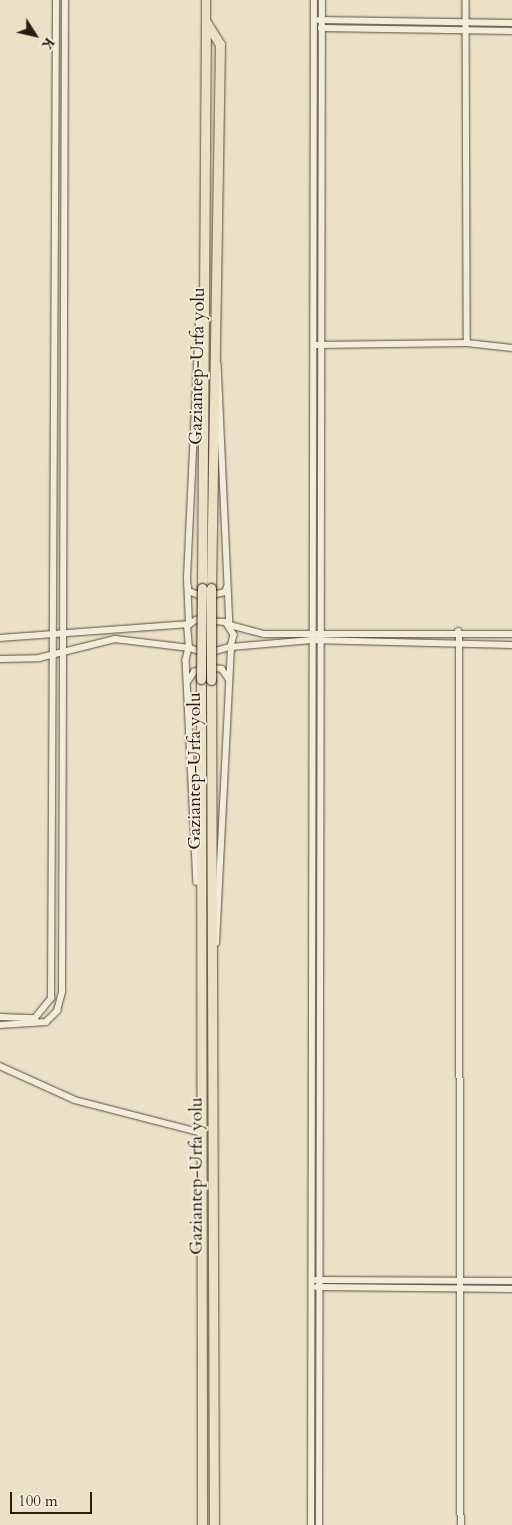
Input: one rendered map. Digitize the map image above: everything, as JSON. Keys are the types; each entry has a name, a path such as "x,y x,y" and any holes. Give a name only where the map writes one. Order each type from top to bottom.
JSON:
{"highway":[{"name":"Gaziantep-Urfa yolu","path":"206,22 204,265 206,588 211,680 214,1525"},
{"name":"Gaziantep-Urfa yolu","path":"202,1525 201,679 215,335 220,44 206,22"}],"main road":[{"name":"Gaziantep-Urfa yolu","path":"206,0 206,22"}],"street":[{"path":"0,1018 35,1018 51,998 56,0"},
{"path":"0,1026 46,1022 57,1011 62,992 61,652 65,0"},
{"path":"312,1525 311,631 314,0"},
{"path":"319,1525 322,0"},
{"path":"466,0 467,343"},
{"path":"314,21 466,20 512,23"},
{"path":"314,29 466,27 512,31"},
{"path":"202,913 187,684 189,624 187,578 204,265"},
{"path":"212,968 231,647 234,635 230,625 224,435 215,335"},
{"path":"313,345 467,343 512,348"},
{"path":"187,578 189,591 204,597 224,592 228,585"},
{"path":"0,638 189,624 208,619 264,634 311,631 459,631 512,634"},
{"path":"459,631 461,1525"},
{"path":"0,658 52,654 115,639 189,648 206,654 231,647 312,640 512,645"},
{"path":"187,684 194,672 209,667 222,670 230,681"},
{"path":"0,1066 75,1100 203,1133"},
{"path":"312,1279 512,1281"},
{"path":"312,1288 512,1289"}]}
